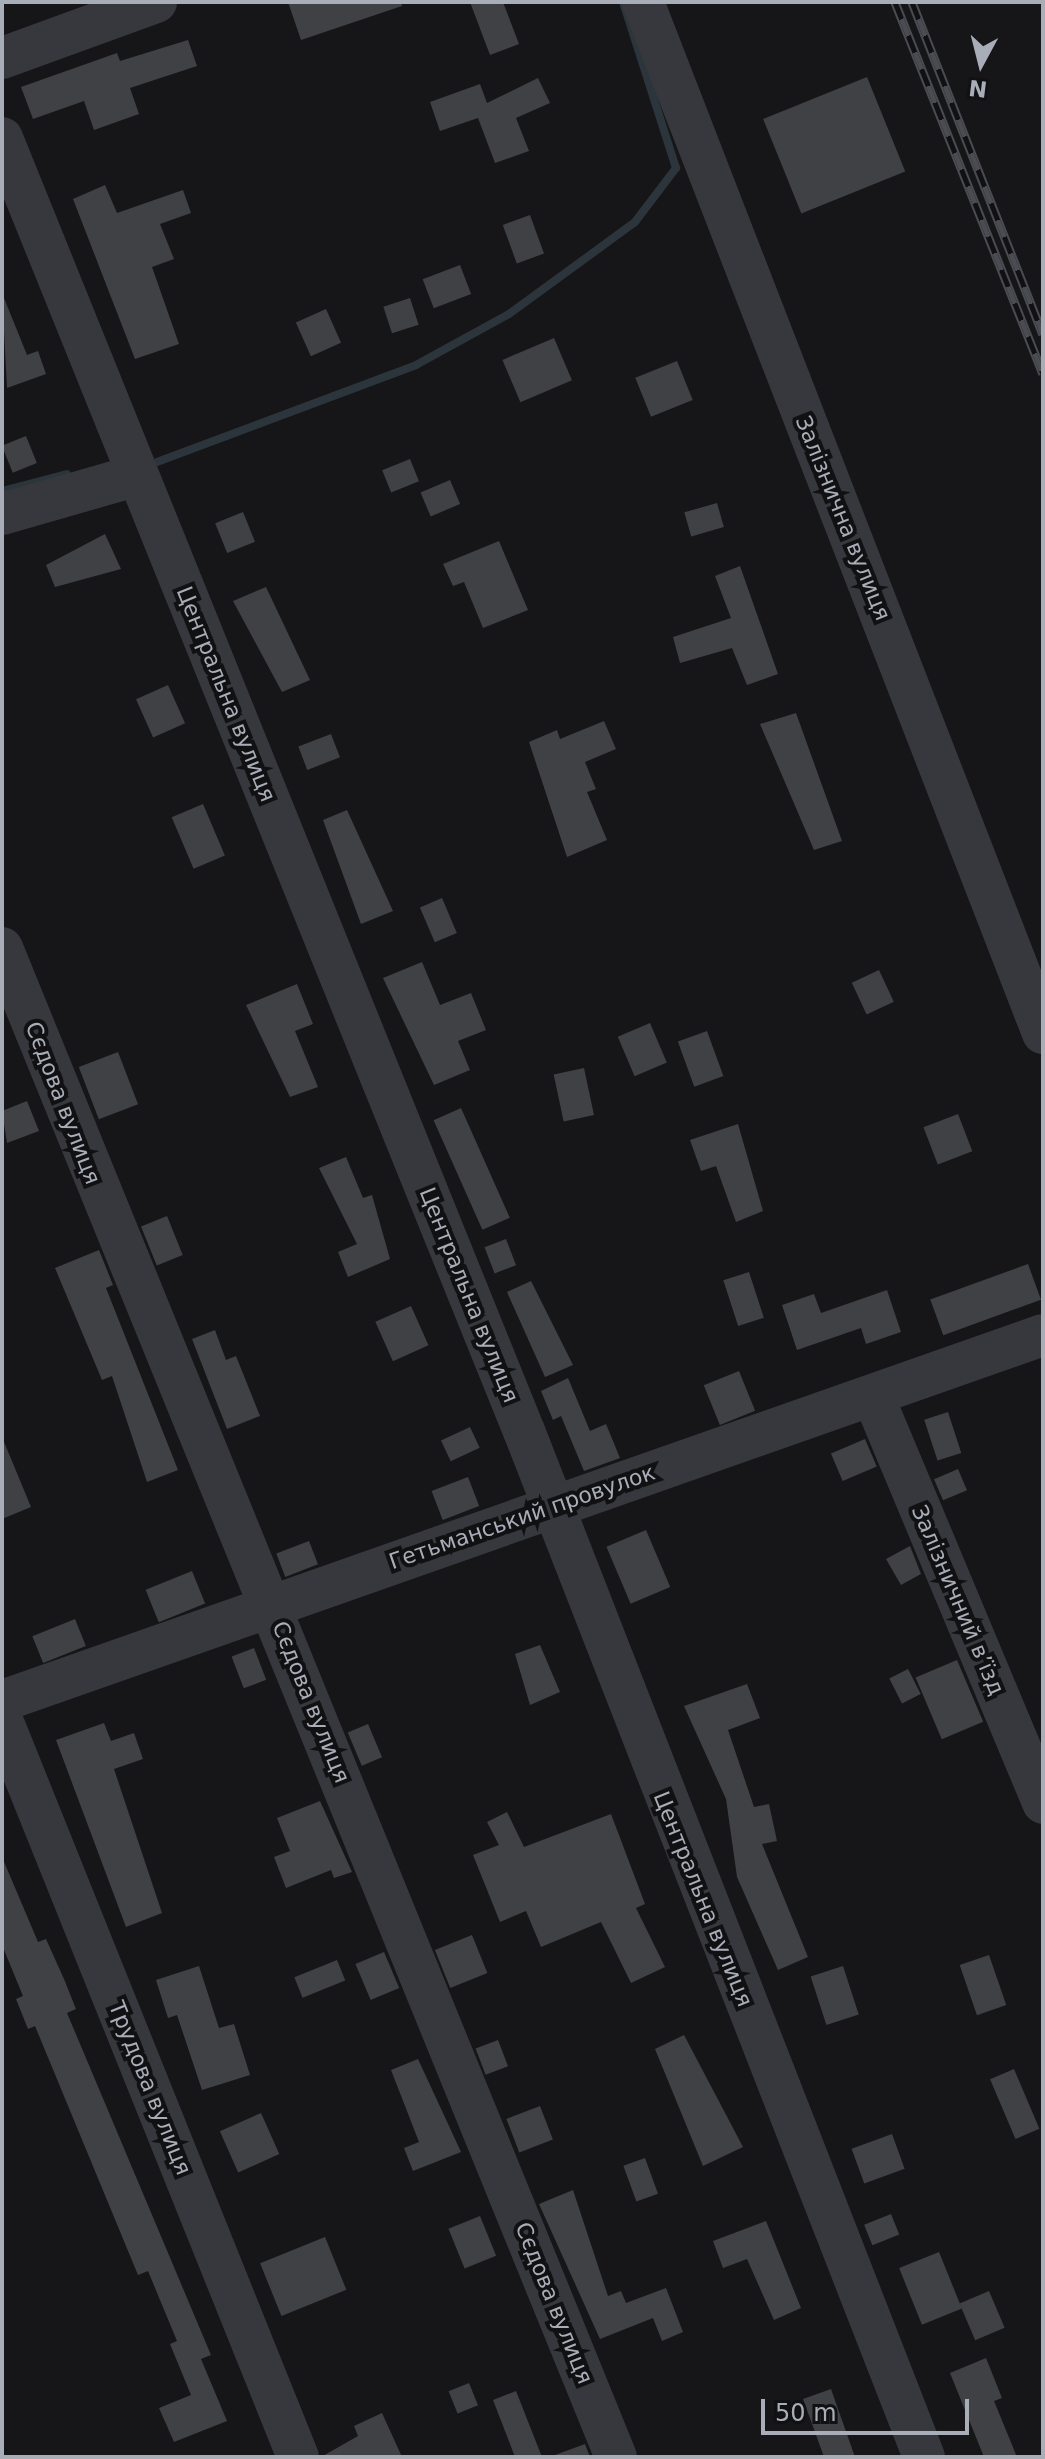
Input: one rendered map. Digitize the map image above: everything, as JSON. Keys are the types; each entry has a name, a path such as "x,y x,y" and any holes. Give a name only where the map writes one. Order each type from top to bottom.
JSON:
{"street":[{"path":"2,58 156,2"},
{"name":"Залізнична вулиця","path":"643,2 1043,1033"},
{"name":"Центральна вулиця","path":"2,138 551,1508 924,2457"},
{"path":"2,514 138,475"},
{"name":"Сєдова вулиця","path":"2,948 616,2457"},
{"name":"Гетьманський провулок","path":"2,1701 1043,1335"},
{"name":"Залізничний в’їзд","path":"873,1396 1043,1803"},
{"name":"Трудова вулиця","path":"2,1720 298,2457"}],"building":[{"path":"288,2 401,2 402,6 301,40"},
{"path":"470,2 503,2 519,44 490,55"},
{"path":"188,40 197,66 130,88 139,114 94,130 84,101 33,119 21,87 117,53 120,61"},
{"path":"867,77 905,172 801,214 763,119"},
{"path":"538,78 550,103 516,118 529,151 495,163 478,118 440,131 430,102 480,84 487,103"},
{"path":"105,185 117,213 183,190 191,213 160,224 174,259 152,267 179,344 135,359 73,199"},
{"path":"530,215 544,254 517,263 503,225"},
{"path":"460,265 471,294 434,308 423,279"},
{"path":"2,293 27,355 38,351 46,374 7,388"},
{"path":"410,298 419,325 392,333 383,307"},
{"path":"326,309 341,343 311,356 296,322"},
{"path":"554,338 572,380 520,402 502,360"},
{"path":"677,361 693,400 651,417 635,378"},
{"path":"26,436 37,463 13,473 2,446"},
{"path":"410,459 419,481 391,492 382,470"},
{"path":"450,480 460,504 431,516 421,493"},
{"path":"717,503 724,527 691,536 684,512"},
{"path":"243,512 255,542 227,553 215,523"},
{"path":"105,534 121,569 55,587 46,565"},
{"path":"499,541 528,610 483,628 464,582 453,586 443,564"},
{"path":"740,566 778,674 747,685 732,648 680,663 673,637 731,618 715,576"},
{"path":"266,587 310,680 282,692 233,601"},
{"path":"168,685 185,723 153,738 136,699"},
{"path":"796,713 842,841 814,850 760,724"},
{"path":"604,721 616,749 585,762 596,789 587,792 607,840 567,857 529,742 557,730 560,739"},
{"path":"331,734 340,757 307,770 298,747"},
{"path":"203,804 225,856 194,869 172,817"},
{"path":"347,810 393,911 361,924 323,820"},
{"path":"442,898 457,933 435,942 420,907"},
{"path":"422,962 440,1005 471,993 486,1030 458,1041 470,1070 434,1085 383,978"},
{"path":"879,970 894,1002 867,1014 852,983"},
{"path":"297,984 313,1024 295,1031 318,1087 290,1097 246,1005"},
{"path":"650,1023 667,1063 635,1076 618,1037"},
{"path":"707,1031 723,1076 694,1087 678,1042"},
{"path":"118,1052 138,1104 99,1119 79,1067"},
{"path":"584,1068 594,1115 564,1121 554,1074"},
{"path":"27,1101 39,1131 7,1143 2,1111"},
{"path":"461,1108 510,1218 482,1230 434,1120"},
{"path":"958,1114 972,1151 938,1165 923,1127"},
{"path":"738,1124 763,1211 736,1222 716,1166 701,1171 690,1140"},
{"path":"346,1157 363,1198 372,1195 390,1259 348,1277 338,1252 357,1244 319,1168"},
{"path":"167,1216 183,1255 157,1265 141,1226"},
{"path":"506,1239 516,1265 495,1273 485,1247"},
{"path":"99,1250 113,1285 106,1288 178,1470 147,1482 112,1376 102,1380 55,1268"},
{"path":"1028,1264 1041,1300 943,1335 930,1300"},
{"path":"749,1272 764,1318 738,1326 723,1280"},
{"path":"531,1281 573,1365 545,1377 507,1292"},
{"path":"887,1290 901,1332 866,1344 861,1328 797,1350 782,1305 814,1294 821,1313"},
{"path":"411,1306 428,1345 393,1361 375,1322"},
{"path":"215,1330 226,1360 236,1356 260,1416 227,1429 192,1339"},
{"path":"739,1371 755,1411 720,1425 704,1385"},
{"path":"568,1378 590,1431 606,1424 620,1458 584,1471 561,1416 553,1420 541,1391"},
{"path":"948,1412 961,1453 938,1461 924,1420"},
{"path":"470,1427 480,1448 451,1461 441,1441"},
{"path":"2,1437 31,1507 2,1519"},
{"path":"865,1439 877,1467 843,1481 831,1453"},
{"path":"958,1469 967,1490 943,1500 934,1479"},
{"path":"468,1477 479,1506 443,1520 432,1491"},
{"path":"646,1530 670,1587 631,1604 606,1547"},
{"path":"309,1541 318,1564 285,1577 276,1554"},
{"path":"910,1546 921,1574 901,1585 886,1559"},
{"path":"192,1571 205,1603 159,1622 146,1590"},
{"path":"75,1619 86,1646 43,1663 32,1636"},
{"path":"540,1645 560,1692 530,1705 515,1654"},
{"path":"254,1648 266,1680 244,1688 232,1657"},
{"path":"957,1660 983,1722 942,1739 916,1678"},
{"path":"908,1669 921,1694 902,1703 889,1679"},
{"path":"747,1684 760,1718 728,1730 754,1807 769,1804 777,1841 762,1844 808,1957 778,1970 737,1877 726,1799 684,1706"},
{"path":"104,1723 111,1741 134,1733 143,1759 114,1769 162,1913 126,1927 56,1740"},
{"path":"368,1724 382,1757 362,1766 348,1733"},
{"path":"320,1801 352,1872 334,1878 331,1870 286,1888 274,1857 290,1851 277,1818"},
{"path":"507,1812 524,1847 611,1814 645,1904 636,1908 665,1967 631,1983 601,1922 541,1947 526,1911 500,1922 473,1855 499,1845 487,1822"},
{"path":"2,1857 38,1942 46,1939 64,1979 76,2009 67,2013 211,2355 201,2359 227,2421 174,2442 159,2408 191,2395 170,2344 177,2341 148,2271 138,2275 35,2026 28,2029 16,1999 23,1996 2,1945"},
{"path":"472,1935 487,1973 450,1988 435,1950"},
{"path":"384,1952 399,1988 371,2000 355,1964"},
{"path":"989,1955 1006,2005 977,2015 960,1965"},
{"path":"337,1960 345,1980 303,1998 294,1977"},
{"path":"199,1966 219,2028 234,2024 250,2075 202,2090 177,2015 168,2018 156,1980"},
{"path":"843,1966 859,2015 826,2025 811,1977"},
{"path":"684,2035 743,2147 703,2166 655,2049"},
{"path":"498,2040 508,2066 486,2075 476,2049"},
{"path":"418,2059 461,2152 413,2171 404,2148 419,2142 391,2070"},
{"path":"1014,2069 1039,2129 1015,2139 990,2079"},
{"path":"540,2106 553,2140 519,2153 506,2119"},
{"path":"261,2113 279,2154 238,2172 220,2131"},
{"path":"892,2134 905,2169 864,2183 852,2149"},
{"path":"645,2158 658,2194 636,2202 623,2166"},
{"path":"573,2190 608,2296 621,2291 626,2303 666,2288 683,2332 662,2341 653,2318 600,2339 539,2204"},
{"path":"891,2214 899,2234 872,2245 864,2225"},
{"path":"480,2216 496,2256 465,2269 448,2229"},
{"path":"766,2221 801,2308 774,2320 747,2259 723,2268 713,2241"},
{"path":"325,2237 346,2290 281,2316 260,2263"},
{"path":"939,2252 962,2309 922,2325 899,2268"},
{"path":"989,2291 1005,2328 975,2340 960,2304"},
{"path":"986,2358 1002,2398 994,2401 1017,2457 984,2457 950,2373"},
{"path":"469,2383 478,2405 458,2413 449,2391"},
{"path":"831,2389 855,2457 824,2457 803,2399"},
{"path":"516,2391 542,2457 515,2457 493,2400"},
{"path":"382,2413 402,2457 321,2457 358,2436 354,2426"},
{"path":"585,2444 590,2457 555,2455"}],"waterway":[{"path":"157,462 416,365 509,314 635,222 676,168 623,2"},
{"path":"2,491 67,474"}],"railway":[{"path":"895,2 1043,374"},
{"path":"912,2 1043,334"}]}
